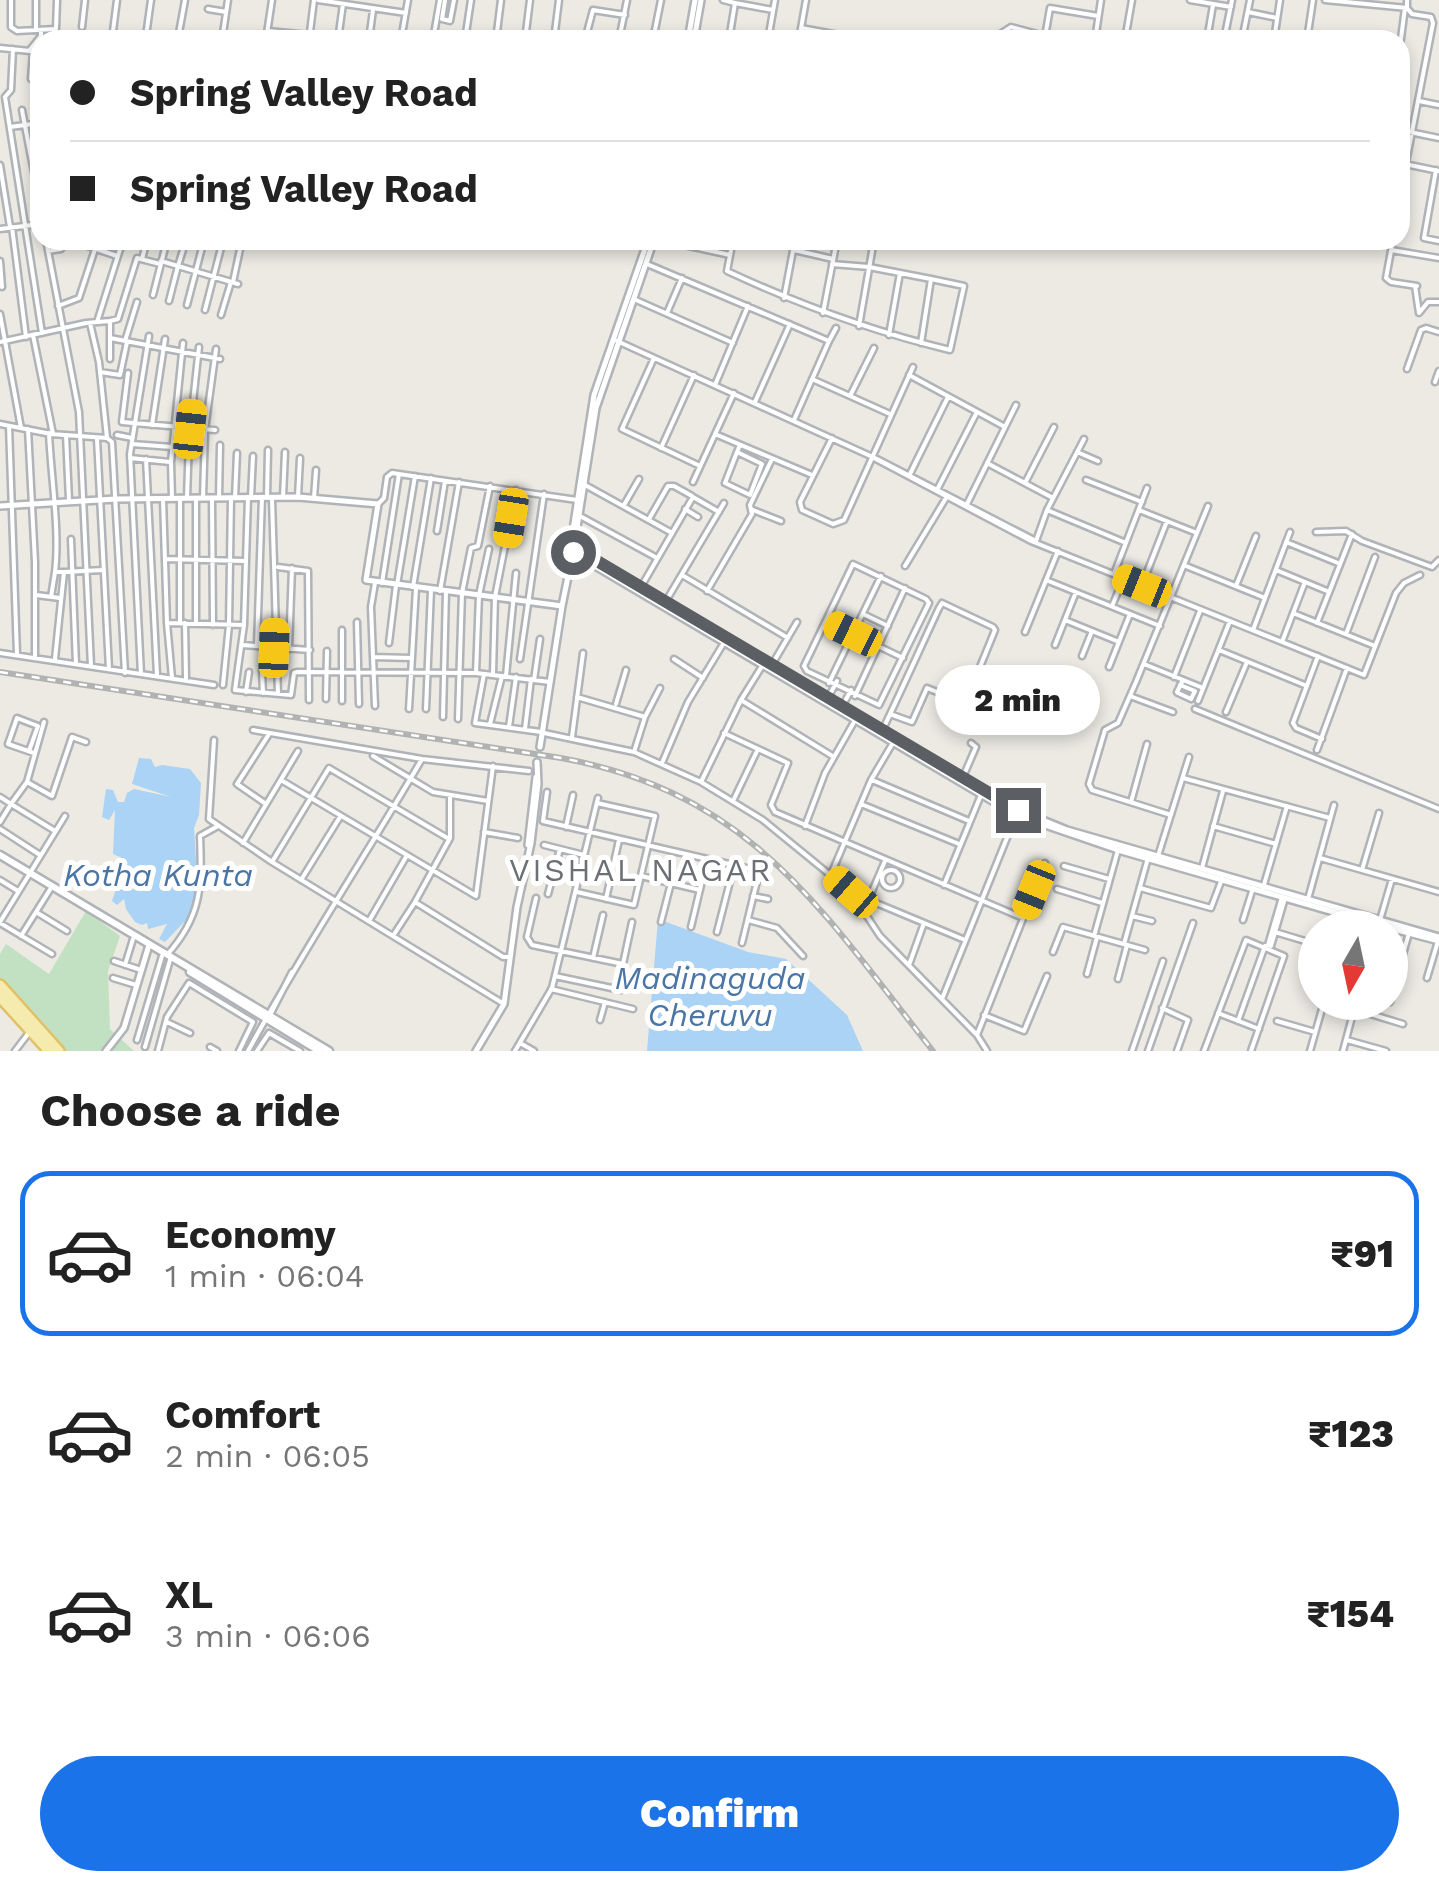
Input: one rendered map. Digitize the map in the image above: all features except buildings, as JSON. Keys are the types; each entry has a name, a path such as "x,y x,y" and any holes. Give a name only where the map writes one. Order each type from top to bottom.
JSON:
{"main road":[{"path":"0,856 214,984"},
{"path":"29,873 148,946"},
{"path":"166,957 329,1051"},
{"path":"0,985 51,1050"},
{"path":"0,996 51,1050"},
{"path":"268,1016 319,1051"}],"street":[{"path":"11,0 12,30 57,27 57,0"},
{"path":"36,0 37,30"},
{"path":"82,27 85,0"},
{"path":"112,30 117,0"},
{"path":"147,30 152,0"},
{"path":"179,30 183,0"},
{"path":"222,30 222,11 228,0"},
{"path":"268,30 272,0"},
{"path":"310,30 316,0 406,13"},
{"path":"403,30 408,0"},
{"path":"440,15 442,20 451,21 454,0"},
{"path":"466,30 471,0"},
{"path":"497,30 501,0"},
{"path":"526,30 530,0"},
{"path":"556,30 560,0"},
{"path":"622,30 628,0"},
{"path":"655,30 660,0"},
{"path":"692,30 698,0"},
{"path":"723,0 773,10"},
{"path":"770,30 775,0"},
{"path":"806,0 801,28 809,30"},
{"path":"1096,30 1101,0"},
{"path":"1127,30 1132,0"},
{"path":"1190,0 1230,7"},
{"path":"1226,30 1232,0"},
{"path":"1244,30 1250,0"},
{"path":"1275,30 1280,0"},
{"path":"1308,30 1313,0"},
{"path":"1325,0 1406,8 1412,14 1439,18"},
{"path":"1403,30 1407,0"},
{"path":"731,30 735,2"},
{"path":"339,30 343,4"},
{"path":"436,30 442,4"},
{"path":"1209,30 1213,5"},
{"path":"371,30 374,8"},
{"path":"1046,30 1050,8 1098,16"},
{"path":"208,9 222,11"},
{"path":"588,30 593,10 624,15"},
{"path":"1247,12 1277,18"},
{"path":"1410,137 1431,17"},
{"path":"0,48 30,51"},
{"path":"13,49 11,90 3,97 30,241"},
{"path":"1417,101 1439,105"},
{"path":"22,110 30,151"},
{"path":"10,127 30,123"},
{"path":"1411,133 1439,138"},
{"path":"0,165 26,337"},
{"path":"1410,165 1437,171 1424,238 1439,241"},
{"path":"0,228 28,226"},
{"path":"31,250 42,333"},
{"path":"53,250 48,251 81,436 91,666"},
{"path":"58,306 78,300 95,250"},
{"path":"98,250 117,256"},
{"path":"107,438 94,322 119,250"},
{"path":"142,259 144,250"},
{"path":"152,296 164,250"},
{"path":"170,301 183,250"},
{"path":"187,305 201,250"},
{"path":"204,310 220,250"},
{"path":"222,315 240,250"},
{"path":"574,543 572,530 594,394 650,250"},
{"path":"541,744 596,408 616,341 636,300 652,250"},
{"path":"708,250 730,254"},
{"path":"731,250 727,270 784,298 889,336 950,350 964,286 833,262 793,250 784,298"},
{"path":"823,314 835,250"},
{"path":"858,326 872,250"},
{"path":"1439,258 1392,250 1386,278 1416,286 1419,313 1428,302 1439,302"},
{"path":"2,342 118,320 138,258 234,283"},
{"path":"0,261 2,287"},
{"path":"648,264 829,341"},
{"path":"889,336 900,273"},
{"path":"667,313 682,278"},
{"path":"921,343 931,280"},
{"path":"636,300 733,343"},
{"path":"100,372 120,375 136,302"},
{"path":"716,384 748,306"},
{"path":"0,314 2,342 25,429 33,504 35,657"},
{"path":"110,321 110,360"},
{"path":"755,402 790,324"},
{"path":"794,420 836,328"},
{"path":"1406,368 1421,330 1439,332"},
{"path":"33,335 51,434 52,503 58,542 51,597"},
{"path":"141,674 130,456 149,336"},
{"path":"110,338 217,358"},
{"path":"152,426 165,339"},
{"path":"616,341 832,438 1058,551 1364,675 1396,593 1404,583 1420,575"},
{"path":"180,498 171,462 184,343"},
{"path":"186,680 180,498 199,347"},
{"path":"850,396 874,348"},
{"path":"212,625 205,430 216,349"},
{"path":"654,357 622,426 624,432 700,466"},
{"path":"832,438 800,507 834,524 840,523 874,458 913,367"},
{"path":"1435,382 1439,371"},
{"path":"128,374 121,420 174,429 216,430"},
{"path":"661,448 694,375"},
{"path":"910,375 1005,426"},
{"path":"812,379 892,415"},
{"path":"693,482 734,393"},
{"path":"908,477 948,396"},
{"path":"965,506 1016,405"},
{"path":"937,490 977,412"},
{"path":"0,424 51,434 107,438 112,442 125,672"},
{"path":"9,426 17,654"},
{"path":"1025,484 1054,427"},
{"path":"715,434 813,476"},
{"path":"66,435 70,502"},
{"path":"117,435 172,448"},
{"path":"97,438 109,669"},
{"path":"1036,541 1047,510 1084,439"},
{"path":"196,623 197,558 220,445"},
{"path":"737,452 762,464 750,495 726,483 737,452 740,445"},
{"path":"257,646 268,450"},
{"path":"223,685 237,452"},
{"path":"283,497 285,452"},
{"path":"1078,452 1098,461"},
{"path":"114,453 171,462"},
{"path":"253,456 244,625 235,690 292,695 294,672 460,672 550,682"},
{"path":"298,497 300,458"},
{"path":"146,459 156,676"},
{"path":"707,590 752,509 750,505 772,459"},
{"path":"987,463 1053,498"},
{"path":"314,498 316,470"},
{"path":"562,606 378,583 366,578 378,504 384,498 387,477 399,474 459,481 578,500"},
{"path":"375,706 371,607 399,474"},
{"path":"389,643 415,476"},
{"path":"908,477 965,506"},
{"path":"409,709 414,588 431,478"},
{"path":"624,505 639,479"},
{"path":"1086,480 1142,502"},
{"path":"437,530 445,481"},
{"path":"443,717 443,591 459,481"},
{"path":"585,485 672,532"},
{"path":"458,719 462,593 471,548 478,546 490,486"},
{"path":"649,520 668,486 719,512"},
{"path":"1114,574 1147,488"},
{"path":"493,674 495,598 516,490"},
{"path":"520,659 544,494"},
{"path":"0,506 116,499 267,497 378,504"},
{"path":"267,497 276,567 274,648 278,694"},
{"path":"641,587 694,497"},
{"path":"163,498 172,678"},
{"path":"905,566 946,498"},
{"path":"666,601 724,503"},
{"path":"1171,815 1089,788 1105,730 1118,722 1130,696 1208,506"},
{"path":"752,509 781,521"},
{"path":"686,510 698,517"},
{"path":"1047,510 1126,542"},
{"path":"1138,510 1197,533"},
{"path":"580,516 656,558"},
{"path":"1142,586 1167,521"},
{"path":"1253,630 1290,532"},
{"path":"1316,532 1352,534 1362,542 1432,567 1439,560"},
{"path":"1317,622 1352,534"},
{"path":"1236,586 1256,536"},
{"path":"72,539 76,664"},
{"path":"1286,542 1340,564"},
{"path":"476,673 479,596 488,549"},
{"path":"1025,632 1058,551"},
{"path":"573,552 666,601 856,719 1017,812 1222,880 1335,910"},
{"path":"1346,634 1375,557"},
{"path":"587,558 768,662"},
{"path":"165,559 245,560"},
{"path":"856,564 905,588 926,598 929,605 880,705 807,672 804,666 852,566 856,564"},
{"path":"1184,566 1265,598"},
{"path":"276,567 308,570 310,700"},
{"path":"290,649 292,568"},
{"path":"55,572 104,570"},
{"path":"1276,570 1329,592"},
{"path":"55,660 64,572"},
{"path":"489,726 504,676 516,573"},
{"path":"682,576 788,638"},
{"path":"829,696 881,576"},
{"path":"1112,607 1124,578"},
{"path":"1046,580 1160,626"},
{"path":"1282,642 1305,582"},
{"path":"843,705 878,646 905,588"},
{"path":"426,709 430,590"},
{"path":"1055,645 1076,592"},
{"path":"36,596 60,598"},
{"path":"119,601 152,603"},
{"path":"883,729 890,714 942,603 993,627 967,699 960,701 928,688 912,722 890,714"},
{"path":"1174,676 1200,609"},
{"path":"1293,613 1375,646"},
{"path":"862,614 888,626"},
{"path":"1109,667 1130,614"},
{"path":"825,620 904,658"},
{"path":"1065,620 1119,642"},
{"path":"1198,700 1230,621"},
{"path":"357,622 359,704"},
{"path":"702,782 741,700 796,622"},
{"path":"167,623 244,625"},
{"path":"342,630 342,702"},
{"path":"1082,656 1092,631"},
{"path":"525,731 540,639"},
{"path":"662,763 676,727 726,641"},
{"path":"242,645 310,650"},
{"path":"263,693 266,647"},
{"path":"1218,650 1308,686"},
{"path":"326,699 327,651"},
{"path":"0,652 214,685"},
{"path":"572,737 583,653"},
{"path":"1318,656 1293,724 1322,739"},
{"path":"373,657 411,658"},
{"path":"674,658 703,678"},
{"path":"1226,712 1247,662"},
{"path":"1144,664 1182,683 1203,688"},
{"path":"1317,750 1347,668"},
{"path":"616,706 626,670"},
{"path":"246,692 248,672"},
{"path":"484,674 475,723 572,737 634,752 702,782 763,820 851,892 880,936 977,1035 987,1051"},
{"path":"508,729 516,677"},
{"path":"634,752 660,688"},
{"path":"816,691 883,729 982,795 1017,812 1118,850 1202,868 1283,897 1307,901"},
{"path":"1130,696 1173,712"},
{"path":"577,697 645,717"},
{"path":"741,700 834,757"},
{"path":"1195,709 1439,809"},
{"path":"0,822 26,782 38,726 18,718 8,744 32,750"},
{"path":"805,826 834,757 856,719"},
{"path":"32,750 44,722"},
{"path":"254,730 422,759 529,771"},
{"path":"266,804 238,784 270,732"},
{"path":"724,733 788,763 772,809 763,820"},
{"path":"26,782 52,796 72,737 86,742"},
{"path":"214,740 209,819 504,1004"},
{"path":"831,874 871,780 896,740"},
{"path":"962,777 976,748 971,743"},
{"path":"1131,802 1147,744"},
{"path":"733,801 758,749"},
{"path":"243,843 298,751"},
{"path":"373,756 433,792 488,801"},
{"path":"1158,859 1189,757"},
{"path":"248,1051 422,759"},
{"path":"476,1051 504,1004 538,784 537,762"},
{"path":"281,780 476,896 492,766"},
{"path":"272,862 328,768 449,840"},
{"path":"1184,778 1330,818"},
{"path":"871,780 968,821"},
{"path":"1202,868 1224,789"},
{"path":"547,792 542,821 758,873 742,943"},
{"path":"566,828 572,795"},
{"path":"944,885 958,844 982,795"},
{"path":"393,936 449,840 450,796"},
{"path":"0,798 55,831"},
{"path":"516,1051 552,990 597,800 656,816 634,905 576,891"},
{"path":"861,804 958,844"},
{"path":"1307,901 1334,805"},
{"path":"1263,889 1287,806"},
{"path":"772,809 1023,918"},
{"path":"942,999 1017,812"},
{"path":"1362,870 1379,812"},
{"path":"52,954 0,922 64,816"},
{"path":"301,880 340,817"},
{"path":"137,1040 166,957 182,938 197,908 200,836 218,826"},
{"path":"1213,826 1276,844"},
{"path":"0,829 40,855"},
{"path":"484,832 518,838"},
{"path":"606,899 619,839"},
{"path":"544,845 584,855"},
{"path":"548,894 560,849"},
{"path":"1087,974 1118,850"},
{"path":"368,921 406,857"},
{"path":"1118,979 1148,858"},
{"path":"1320,858 1439,892"},
{"path":"692,927 707,860"},
{"path":"880,878 887,861"},
{"path":"864,910 887,861"},
{"path":"977,1035 1045,863"},
{"path":"717,932 734,866"},
{"path":"1064,866 1110,879"},
{"path":"880,878 881,883 896,888 901,876 886,869"},
{"path":"641,876 700,890"},
{"path":"1383,910 1392,878"},
{"path":"0,880 18,892"},
{"path":"1140,888 1212,908 1222,880"},
{"path":"661,922 671,884"},
{"path":"21,936 50,888"},
{"path":"1243,920 1252,888"},
{"path":"1057,890 1102,903"},
{"path":"754,896 768,899"},
{"path":"1267,947 1275,932 1283,897"},
{"path":"1238,1021 1283,897"},
{"path":"536,898 528,941 532,945 623,964 632,922"},
{"path":"869,900 965,940"},
{"path":"415,902 503,957 512,956"},
{"path":"36,912 67,932"},
{"path":"593,958 602,915"},
{"path":"1132,916 1152,921"},
{"path":"748,920 777,928 803,956"},
{"path":"908,966 924,923"},
{"path":"1148,1051 1194,923"},
{"path":"1053,952 1060,928 1145,950"},
{"path":"1275,932 1298,939"},
{"path":"1408,932 1439,940"},
{"path":"1408,940 1410,933 1439,940"},
{"path":"125,964 133,939"},
{"path":"1427,978 1439,940"},
{"path":"1204,1051 1244,941 1284,953 1251,1051"},
{"path":"106,1051 122,1033 148,946"},
{"path":"146,1047 166,957"},
{"path":"114,961 141,970"},
{"path":"1132,1051 1164,962"},
{"path":"158,1051 166,1021 192,974"},
{"path":"555,976 621,990"},
{"path":"984,1016 1024,1030 1047,976"},
{"path":"113,978 136,985"},
{"path":"187,984 251,1020 253,1026 239,1051"},
{"path":"552,990 633,1009"},
{"path":"134,994 149,999"},
{"path":"600,1020 604,1002"},
{"path":"1162,1008 1188,1020 1177,1051"},
{"path":"1218,1013 1259,1028"},
{"path":"1310,1051 1319,1020"},
{"path":"1343,1051 1351,1020"},
{"path":"1392,1020 1403,1024"},
{"path":"166,1021 190,1034"},
{"path":"1277,1021 1315,1032"},
{"path":"15,1051 30,1030"},
{"path":"257,1051 269,1033 300,1051"},
{"path":"1346,1040 1386,1051"},
{"path":"520,1043 534,1051"},
{"path":"210,1048 217,1051"}],"green space":[{"path":"86,911 120,936 108,971 110,1029 134,1051 63,1051 0,981 0,954 6,944 49,974"}],"water":[{"name":"Kotha Kunta","path":"139,758 151,759 155,767 190,769 201,783 194,828 198,893 192,914 165,942 159,939 167,924 148,929 147,923 135,922 124,899 117,905 112,901 117,886 110,881 114,866 122,858 113,854 115,810 109,820 102,817 106,789 113,790 118,802 124,802 127,793 134,789 171,797 132,784"},
{"name":"Madinaguda Cheruvu","path":"658,919 748,952 786,959 847,1015 863,1051 647,1051"}],"railway":[{"path":"0,672 561,758 627,775 684,799 733,829 777,865 854,951 933,1051"}],"district":[{"name":"VISHAL NAGAR","path":"641,870"}],"route":[{"path":"573,552 592,558 729,637 1018,810"}]}
